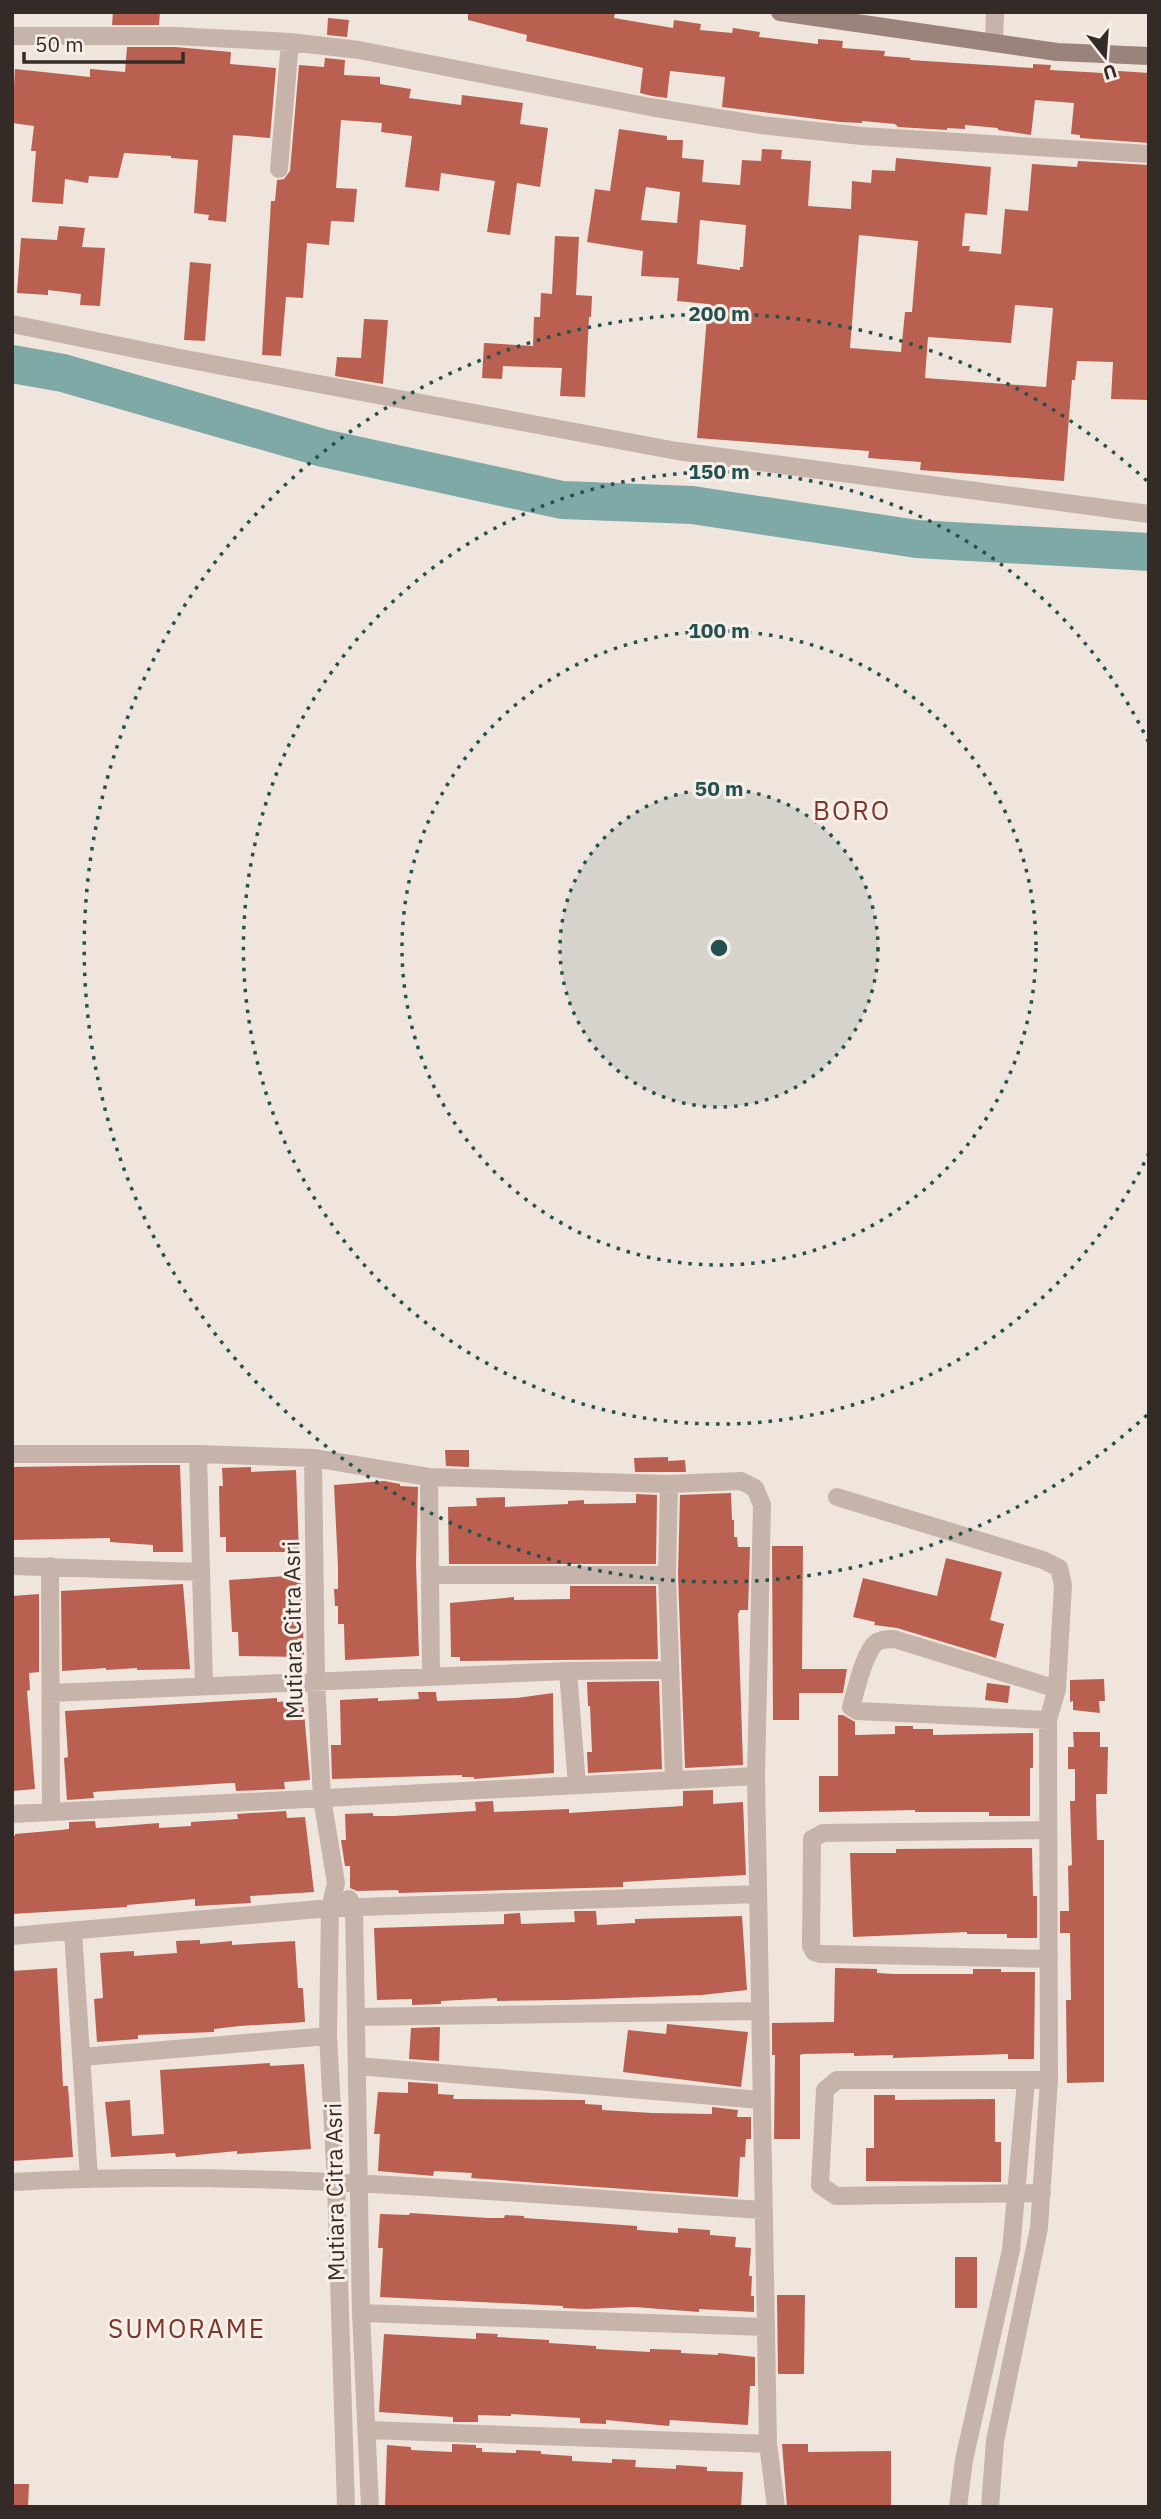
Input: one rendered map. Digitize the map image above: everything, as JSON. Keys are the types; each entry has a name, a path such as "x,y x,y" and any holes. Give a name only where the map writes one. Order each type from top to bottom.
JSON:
{"street":[{"path":"780,12 994,43 1090,54 1149,56"},
{"path":"994,43 995,12"},
{"path":"12,36 175,36 290,42 359,50 639,105 761,125 862,136 1149,154"},
{"path":"279,169 290,42"},
{"path":"12,324 677,451 1149,514"},
{"path":"12,1454 198,1454 313,1458 429,1477 669,1484 741,1481 755,1488 762,1505 756,1776 768,2444 776,2507"},
{"path":"198,1454 204,1686"},
{"name":"Mutiara Citra Asri","path":"313,1458 316,1681 321,1798 336,1882 330,1908 328,2036 336,2182 346,2507"},
{"path":"429,1477 431,1676"},
{"path":"669,1484 667,1575 674,1780"},
{"path":"837,1497 1056,1565 1061,1572 1063,1585 1057,1689 1048,1720 1049,2080 1039,2228 995,2441 990,2507"},
{"path":"12,1566 201,1572"},
{"path":"50,1566 51,1812"},
{"path":"430,1575 667,1575"},
{"path":"1048,1720 858,1711 851,1707 868,1653 875,1643 884,1639 894,1639 1057,1689"},
{"path":"51,1693 431,1676 669,1670"},
{"path":"568,1671 577,1785"},
{"path":"12,1814 756,1776"},
{"path":"1048,1830 817,1835 813,1839 811,1946 814,1952 821,1954 1049,1959"},
{"name":"Mutiara Citra Asri","path":"336,1882 354,1907 361,2314 370,2507"},
{"path":"12,1936 330,1908 758,1894"},
{"path":"74,1931 89,2178"},
{"path":"356,2017 760,2011"},
{"path":"82,2057 328,2036"},
{"path":"357,2066 761,2100"},
{"path":"1041,2193 836,2196 820,2185 825,2090 837,2080 1049,2080"},
{"path":"958,2507 964,2460 1011,2250 1026,2081"},
{"path":"12,2182 89,2178 336,2182 764,2210"},
{"path":"361,2314 766,2327"},
{"path":"368,2430 768,2444"}],"building":[{"path":"113,12 160,12 159,25 112,25"},
{"path":"468,12 615,12 614,18 673,28 674,20 701,24 700,30 732,33 733,28 760,32 759,37 818,44 818,39 843,41 842,48 885,51 884,56 910,60 1033,68 1033,64 1051,65 1050,70 1149,73 1149,143 1080,138 1080,135 1071,134 1074,103 1035,100 1031,135 965,125 965,129 947,130 898,127 895,124 862,121 840,122 722,107 725,77 670,71 667,98 652,96 640,93 643,68 526,41 527,35 468,20"},
{"path":"328,18 349,20 347,37 327,35"},
{"path":"127,47 175,47 231,52 230,64 276,68 270,138 233,135 226,222 208,220 209,215 194,213 198,160 171,156 124,153 118,178 89,176 88,183 65,179 63,204 32,202 36,151 31,151 34,126 12,123 15,69 90,77 90,69 125,72"},
{"path":"325,58 345,60 344,75 380,77 380,84 411,89 409,98 461,105 462,95 523,103 520,124 548,128 540,187 517,183 510,235 487,232 495,181 441,173 439,191 405,187 412,136 381,132 382,123 341,120 336,188 357,189 354,222 331,221 329,245 307,243 303,298 286,297 281,356 262,355 271,201 275,201 277,180 284,179 290,171 299,65 324,67"},
{"path":"619,129 667,136 667,140 683,140 682,158 704,160 702,182 740,185 742,160 761,161 762,149 782,150 781,159 811,161 808,206 851,209 852,181 871,183 872,170 895,171 896,158 991,167 987,215 965,213 962,246 970,246 969,251 1001,254 1005,209 1028,211 1032,164 1077,167 1078,161 1149,165 1149,400 1111,399 1113,362 1077,361 1075,380 1072,380 1064,481 920,470 921,462 868,458 869,451 697,438 708,304 677,301 679,278 641,276 643,251 587,242 595,189 610,191","holes":["646,187 680,192 677,223 641,220","700,220 746,225 743,267 740,267 740,270 697,264","859,235 918,241 912,312 905,312 901,352 850,348","1015,305 1053,308 1046,387 925,378 928,337 1011,343"]},
{"path":"59,226 85,228 82,247 105,248 100,306 80,305 81,294 48,290 48,295 17,293 21,238 57,240"},
{"path":"555,236 579,237 576,295 592,296 585,397 560,396 562,368 503,366 502,379 482,378 484,343 533,346 534,317 540,317 541,293 552,294"},
{"path":"190,262 211,264 205,341 184,340"},
{"path":"364,319 388,320 383,384 335,376 337,357 361,358"},
{"path":"445,1450 469,1450 469,1467 446,1466"},
{"path":"668,1457 668,1461 685,1460 686,1472 635,1472 634,1458"},
{"path":"180,1465 183,1552 153,1552 153,1545 110,1542 110,1538 12,1540 12,1467"},
{"path":"251,1467 251,1472 296,1470 299,1552 226,1552 226,1537 220,1537 219,1486 223,1486 222,1468"},
{"path":"384,1481 400,1486 418,1487 416,1563 419,1656 345,1660 344,1624 338,1624 338,1606 335,1606 334,1589 338,1589 338,1566 334,1485"},
{"path":"731,1493 734,1537 737,1537 738,1547 750,1547 748,1610 740,1610 738,1614 743,1765 685,1768 678,1575 680,1495"},
{"path":"636,1494 657,1495 656,1564 449,1564 448,1507 477,1506 476,1498 505,1497 505,1507 568,1504 568,1501 584,1500 584,1504 636,1503"},
{"path":"772,1546 803,1546 802,1669 847,1669 843,1693 799,1693 799,1720 773,1720"},
{"path":"946,1558 1002,1572 990,1620 1004,1624 996,1658 853,1617 863,1578 937,1596"},
{"path":"301,1575 304,1657 239,1656 238,1632 232,1632 229,1580"},
{"path":"183,1584 190,1669 106,1668 62,1671 61,1591"},
{"path":"570,1586 656,1586 658,1659 460,1661 460,1657 451,1657 450,1603 514,1597 514,1600 570,1599"},
{"path":"39,1594 39,1672 29,1673 30,1690 27,1691 35,1789 12,1791 12,1596"},
{"path":"1104,1679 1105,1701 1099,1701 1100,1713 1073,1710 1073,1701 1070,1702 1070,1680"},
{"path":"659,1681 662,1769 588,1773 587,1752 592,1752 587,1682"},
{"path":"987,1683 1010,1686 1008,1703 985,1700"},
{"path":"418,1692 436,1692 437,1701 517,1698 553,1693 554,1773 474,1779 462,1775 332,1779 331,1745 341,1745 340,1700 419,1699"},
{"path":"277,1698 277,1702 303,1700 310,1780 284,1782 285,1789 236,1791 235,1783 230,1783 93,1792 94,1798 67,1800 65,1711"},
{"path":"838,1715 855,1722 855,1735 895,1734 895,1726 933,1729 933,1735 1033,1733 1030,1816 989,1816 989,1812 915,1810 819,1812 819,1776 838,1776"},
{"path":"1073,1732 1100,1732 1100,1747 1108,1747 1107,1794 1096,1794 1097,1840 1104,1840 1104,2082 1067,2083 1066,2000 1071,2000 1070,1933 1060,1933 1060,1911 1069,1911 1068,1866 1072,1865 1070,1801 1075,1801 1075,1769 1068,1769 1068,1747 1074,1747"},
{"path":"713,1790 713,1804 743,1802 746,1875 623,1882 623,1887 399,1893 398,1890 357,1891 350,1888 350,1866 345,1866 341,1840 346,1840 345,1814 373,1813 373,1816 394,1816 476,1811 475,1802 493,1801 494,1812 569,1809 569,1813 683,1806 683,1791"},
{"path":"286,1811 287,1818 305,1817 314,1892 250,1896 251,1903 195,1906 195,1899 127,1907 12,1914 12,1836 15,1834 69,1829 69,1822 95,1821 96,1828 159,1823 159,1828 191,1826 191,1822 238,1819 237,1814"},
{"path":"1032,1848 1033,1896 1037,1896 1037,1938 1007,1938 1007,1934 967,1932 853,1937 850,1853 896,1853 896,1849"},
{"path":"574,1911 596,1911 597,1925 635,1923 635,1919 742,1916 747,1990 702,1995 566,2000 497,2001 497,1998 412,2005 412,1999 377,2000 374,1928 504,1924 504,1914 520,1913 521,1924 575,1922"},
{"path":"200,1940 200,1944 232,1941 232,1945 295,1941 298,1988 303,1988 305,2022 240,2026 214,2029 214,2032 138,2035 138,2039 97,2042 94,1999 103,1998 100,1953 134,1951 134,1956 177,1953 176,1941"},
{"path":"57,1968 63,2086 68,2086 73,2157 12,2161 12,1971"},
{"path":"835,1968 877,1969 877,1973 894,1974 973,1974 973,1969 1035,1972 1034,2059 1008,2059 1008,2054 893,2058 893,2055 854,2056 854,2053 803,2054 800,2055 800,2139 774,2139 775,2055 772,2055 772,2023 834,2022"},
{"path":"667,2024 748,2032 741,2087 623,2072 628,2030 666,2034"},
{"path":"440,2027 439,2061 409,2059 411,2028"},
{"path":"270,2063 270,2066 304,2064 311,2149 237,2154 237,2151 176,2157 175,2153 111,2157 105,2102 130,2100 132,2136 164,2134 160,2070"},
{"path":"408,2082 438,2084 438,2094 454,2095 453,2099 585,2100 585,2104 602,2105 602,2110 652,2113 712,2114 712,2107 738,2110 737,2117 751,2117 751,2139 746,2139 745,2157 740,2157 738,2197 471,2178 472,2173 434,2171 433,2176 378,2171 380,2134 374,2134 378,2092 408,2093"},
{"path":"874,2095 895,2095 895,2100 995,2099 995,2142 1001,2142 1001,2182 866,2181 866,2148 874,2148"},
{"path":"410,2213 488,2218 524,2216 637,2226 637,2230 678,2233 678,2228 710,2230 710,2235 736,2237 735,2247 751,2248 749,2276 752,2276 751,2296 754,2296 754,2312 699,2309 699,2312 634,2307 586,2309 380,2297 383,2248 378,2248 380,2214"},
{"path":"955,2257 977,2257 977,2308 955,2308"},
{"path":"777,2295 805,2295 804,2374 778,2374"},
{"path":"476,2333 596,2346 596,2349 650,2352 650,2349 681,2350 681,2353 755,2357 755,2386 750,2386 748,2425 670,2420 669,2426 606,2420 606,2424 580,2423 580,2418 511,2414 478,2415 478,2422 453,2422 453,2417 379,2412 384,2334 476,2339"},
{"path":"452,2444 476,2445 476,2448 482,2448 482,2452 541,2451 541,2454 572,2456 572,2461 612,2463 612,2459 636,2460 635,2467 676,2469 676,2465 707,2467 707,2471 743,2472 741,2507 385,2507 387,2445 411,2447 411,2450 452,2452"},
{"path":"782,2444 808,2444 808,2452 891,2451 891,2507 787,2507"},
{"path":"12,2484 29,2484 28,2507 12,2507"}],"waterway":[{"path":"12,364 63,373 323,448 562,500 692,505 917,539 1149,552"}],"district":[{"name":"BORO","path":"852,810"},
{"name":"SUMORAME","path":"187,2328"}]}
